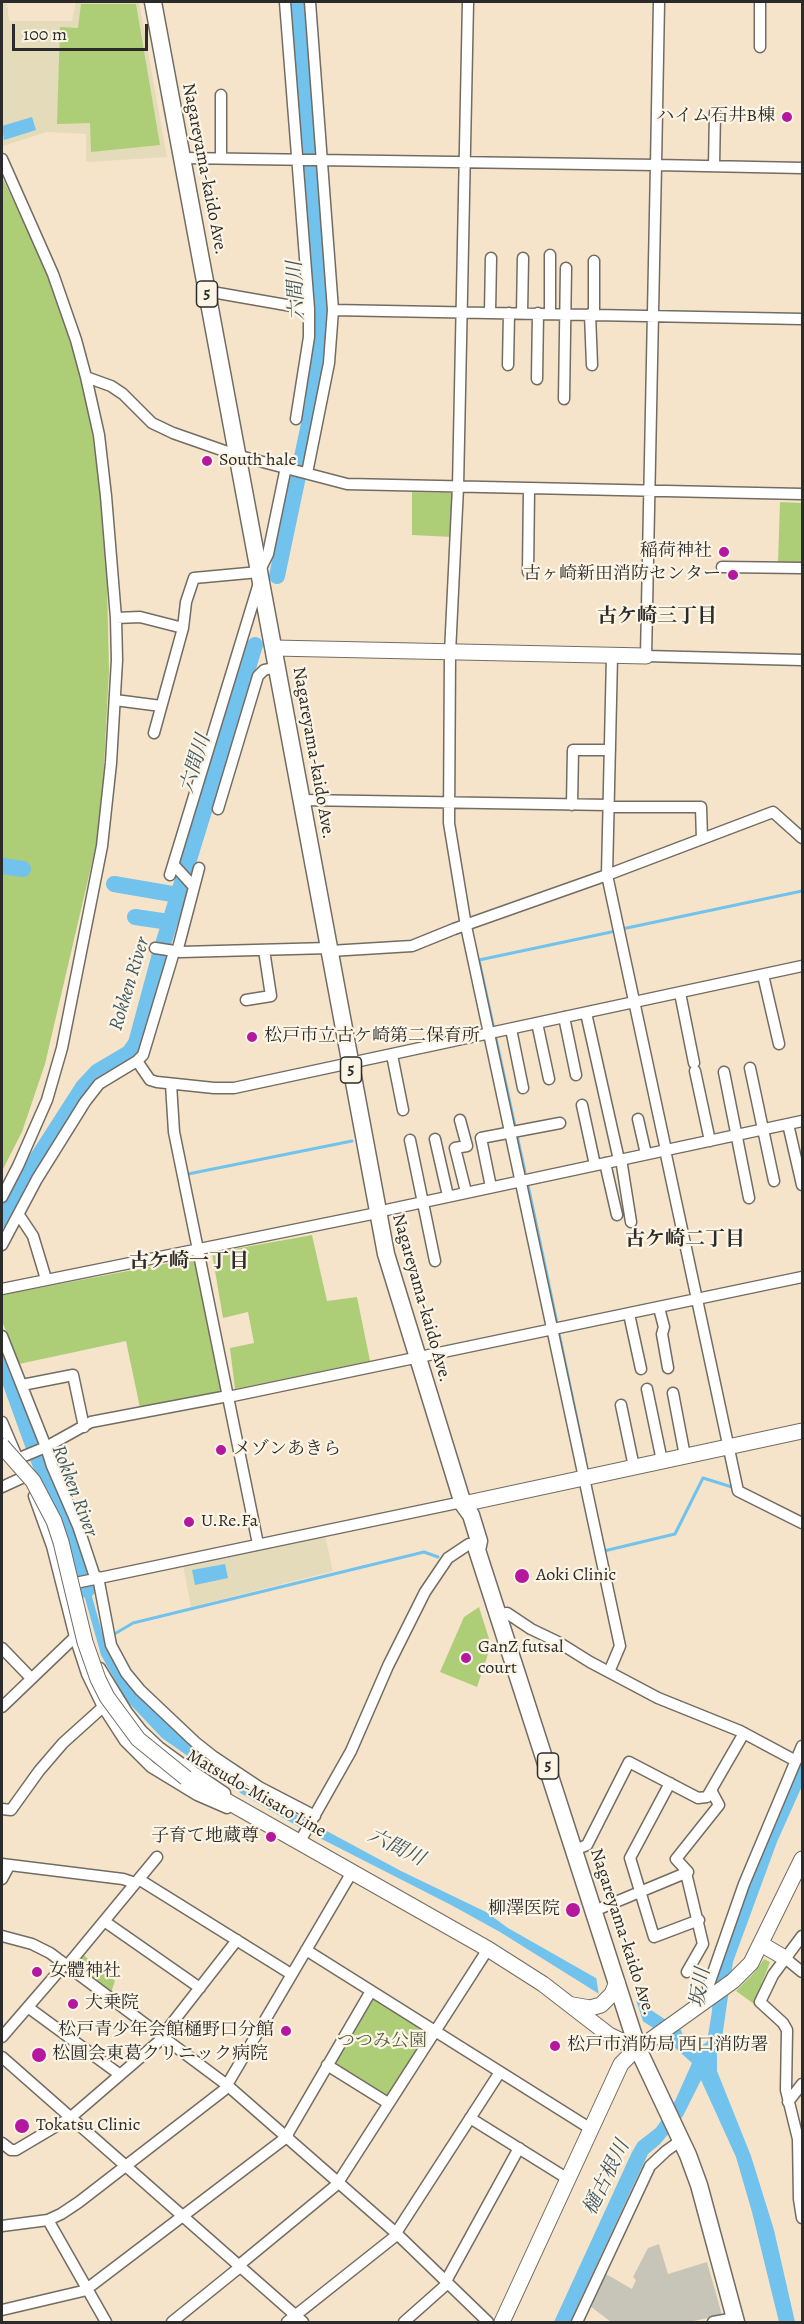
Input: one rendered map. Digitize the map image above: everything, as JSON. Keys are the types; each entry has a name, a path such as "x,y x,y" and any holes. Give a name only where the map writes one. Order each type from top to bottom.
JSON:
{"main road":[{"name":"Nagareyama-kaido Ave.","path":"153,2 377,1212 391,1276 462,1503 461,1515 498,1615 638,2049 699,2185 735,2320"}],"street":[{"path":"285,2 303,207 309,309 309,337 297,419"},
{"path":"308,473 329,363 333,310 310,2"},
{"path":"468,2 458,487 450,653 449,823 466,926 620,1647 609,1672"},
{"path":"646,656 659,2"},
{"path":"760,2 760,47"},
{"path":"221,158 222,94"},
{"path":"714,166 715,112"},
{"path":"182,158 802,168"},
{"path":"2,159 53,274 86,376 99,435 110,532 116,618 115,700 110,782 102,846 62,1048 46,1100 2,1197"},
{"path":"537,379 550,255"},
{"path":"490,312 491,258"},
{"path":"522,313 523,258"},
{"path":"592,365 594,261"},
{"path":"564,399 566,268"},
{"path":"207,293 309,309"},
{"path":"333,310 802,319"},
{"path":"508,365 509,313"},
{"path":"86,376 103,382 123,394 152,423 201,444 357,485 802,494"},
{"path":"194,886 172,870 268,554 286,467"},
{"path":"528,572 529,489"},
{"path":"722,567 802,568"},
{"path":"154,733 183,628 186,602 194,578 260,575"},
{"path":"116,618 140,617 183,628"},
{"path":"274,648 802,660"},
{"path":"612,656 607,875 738,1491 802,1523"},
{"path":"218,809 258,676 264,670 277,667"},
{"path":"115,700 161,706"},
{"path":"572,805 573,750 610,750"},
{"path":"301,800 701,807 702,839"},
{"path":"155,948 176,952 330,950 412,946 773,812 802,838"},
{"path":"2,1243 37,1179 94,1090 99,1084 137,1061 147,1046 199,868"},
{"path":"246,1000 271,996 264,950"},
{"path":"137,1061 150,1080 171,1084 234,1088 802,966"},
{"path":"763,975 779,1044"},
{"path":"680,993 710,1141"},
{"path":"586,1013 620,1159 631,1222"},
{"path":"564,1017 576,1075"},
{"path":"537,1023 549,1079"},
{"path":"511,1029 523,1088"},
{"path":"392,1055 403,1110"},
{"path":"750,1068 774,1181"},
{"path":"724,1072 749,1198"},
{"path":"171,1084 174,1132 258,1544"},
{"path":"582,1106 617,1215"},
{"path":"638,1119 646,1154"},
{"path":"460,1120 467,1146 455,1148 466,1192"},
{"path":"2,1288 377,1212 802,1121"},
{"path":"491,1187 482,1138 560,1123"},
{"path":"788,1124 802,1185"},
{"path":"435,1139 448,1196"},
{"path":"410,1140 435,1261"},
{"path":"19,1215 33,1236 46,1279"},
{"path":"20,1458 45,1448 91,1422 416,1359 802,1277"},
{"path":"659,1308 664,1327 662,1334 669,1368"},
{"path":"629,1314 641,1369"},
{"path":"2,1336 49,1460 78,1526 96,1577 115,1655 126,1674 161,1712 195,1742 259,1787 315,1816"},
{"path":"22,1385 73,1375 84,1426"},
{"path":"647,1389 662,1461"},
{"path":"673,1393 685,1456"},
{"path":"621,1405 634,1467"},
{"path":"2,1422 20,1458 68,1584 76,1641 87,1674 103,1707 125,1741 151,1767 197,1795 269,1826"},
{"path":"68,1584 802,1431"},
{"name":"Matsudo-Misato Line","path":"2,1446 33,1481 54,1521 62,1542 85,1642 98,1679 107,1696 138,1739 186,1778 269,1826 301,1840 352,1872 488,1949 543,1984 609,2035 638,2049"},
{"path":"2,1487 26,1476"},
{"path":"301,1840 351,1751 388,1666 425,1592 448,1558 473,1547"},
{"path":"498,1615 507,1613 531,1629 658,1698 744,1733 796,1761"},
{"path":"2,1707 31,1678 76,1641"},
{"path":"76,1641 92,1655 127,1712 159,1747 269,1826"},
{"path":"2,1648 31,1678"},
{"path":"97,1695 126,1674"},
{"path":"2,1809 11,1810 63,1743 103,1707"},
{"path":"575,1850 587,1845 629,1762 698,1798 707,1797 744,1733"},
{"path":"712,1996 708,1987 744,1884 802,1746"},
{"path":"670,1783 630,1858 654,1937 699,1920"},
{"path":"687,1972 703,1944 686,1873 688,1872 676,1859 719,1805 711,1790"},
{"path":"2,2037 157,1857"},
{"path":"502,2322 621,2064 638,2049 733,1980 751,1963 802,1859"},
{"path":"2,1879 5,1865 137,1882 291,1974"},
{"path":"2,2226 48,2220 79,2202 224,2090 352,1872"},
{"path":"594,1911 686,1873"},
{"path":"104,1921 200,1988"},
{"path":"2,1936 32,1944 50,1953 227,2085 340,2181 488,2322"},
{"path":"802,1936 773,1975 760,2002 783,2023 787,2030 785,2071 788,2102 798,2139 801,2171 799,2199 802,2218"},
{"path":"2,2143 11,2150 16,2150 70,2118 163,2037 237,1940"},
{"path":"761,1944 785,1958 802,1972"},
{"path":"172,2322 340,2181 488,1949"},
{"path":"306,1950 591,2129"},
{"path":"567,2002 575,2006 590,2008 601,2005 608,2000 617,1982"},
{"path":"2,2310 88,2289 287,2135 370,1991"},
{"path":"29,2007 119,2074"},
{"path":"2,2057 239,2267 295,2320 397,2234 500,2072"},
{"path":"327,2064 388,2103"},
{"path":"788,2102 802,2084"},
{"path":"470,2118 568,2178"},
{"path":"577,2322 650,2166 666,2151 678,2135"},
{"path":"404,2322 447,2282 519,2148"},
{"path":"48,2220 106,2322"},
{"path":"713,2322 735,2320"}],"shaded area":[{"path":"2,2 7,2 9,21 72,21 76,2 139,2 167,157 89,162 86,161 86,134 47,132 3,146"},
{"path":"325,1536 333,1571 191,1607 183,1565"},
{"path":"659,2244 668,2274 707,2262 722,2315 689,2322 611,2322 590,2306 606,2274 632,2289 636,2280 633,2277 648,2248"}],"green space":[{"path":"81,4 136,4 160,145 91,152 90,123 57,124 60,27 78,28"},
{"path":"2,177 49,275 74,349 91,422 106,541 109,670 101,824 45,1064 22,1132 2,1171"},
{"path":"412,492 453,493 452,537 412,535"},
{"path":"780,502 802,503 802,562 778,562"},
{"path":"312,1235 327,1301 357,1297 370,1361 235,1389 230,1348 254,1343 248,1312 223,1318 212,1253"},
{"path":"196,1258 222,1392 140,1408 126,1341 19,1364 2,1321 2,1295"},
{"name":"GanZ futsal court","path":"479,1607 491,1645 477,1687 440,1672 464,1617"},
{"path":"81,1953 115,1981 111,1993 75,1969 75,1960"},
{"path":"764,1959 770,1962 754,2004 736,1991"},
{"name":"つつみ公園","path":"371,1998 426,2030 427,2036 386,2098 334,2065 333,2061"}],"water":[{"path":"32,117 36,130 4,140 2,126"},
{"path":"225,1564 228,1578 195,1585 192,1570"},
{"path":"84,1568 107,1650 119,1672 137,1695 209,1764 232,1780 401,1871 486,1912 508,1928 645,2006 681,2030 684,2038 696,2045 701,2046 707,2042 714,1979 737,1914 802,1753 802,1786 777,1842 733,1962 722,2038 717,2052 717,2071 751,2156 774,2230 795,2322 779,2322 736,2157 701,2080 683,2116 660,2144 648,2154 570,2322 554,2322 632,2152 638,2142 656,2128 675,2101 692,2063 652,2027 500,1932 304,1830 242,1794 162,1738 127,1701 101,1655 77,1570"}],"pier":[{"path":"596,1976 635,1997 644,2024 599,1996"}],"waterway":[{"name":"六間川","path":"277,576 313,405 322,314 297,2"},
{"name":"Rokken River","path":"2,1220 29,1171 83,1087 97,1072 129,1053 136,1043 160,954 255,645"},
{"path":"2,866 23,869"},
{"path":"114,884 178,895"},
{"path":"622,929 802,891"},
{"path":"135,917 169,922"},
{"path":"525,1172 479,960 616,931"},
{"path":"188,1176 188,1174 352,1141"},
{"path":"528,1185 557,1323"},
{"path":"559,1333 585,1458"},
{"name":"Rokken River","path":"2,1359 37,1456 66,1526 87,1590"},
{"path":"604,1551 675,1534 703,1478 732,1487"},
{"path":"111,1636 133,1623 424,1552 438,1557"},
{"path":"549,1643 562,1650"}],"place":[{"name":"ハイム石井B棟","path":"787,117"},
{"name":"South hale","path":"207,461"},
{"name":"稲荷神社","path":"724,552"},
{"name":"古ヶ崎新田消防センター","path":"733,575"},
{"name":"松戸市立古ケ崎第二保育所","path":"252,1037"},
{"name":"メゾンあきら","path":"221,1450"},
{"name":"U.Re.Fa","path":"189,1522"},
{"name":"Aoki Clinic","path":"522,1576"},
{"name":"GanZ futsal court","path":"466,1658"},
{"name":"子育て地蔵尊","path":"271,1837"},
{"name":"柳澤医院","path":"573,1910"},
{"name":"女體神社","path":"37,1972"},
{"name":"大乗院","path":"73,2004"},
{"name":"松戸青少年会館樋野口分館","path":"286,2031"},
{"name":"松戸市消防局 西口消防署","path":"555,2046"},
{"name":"松圓会東葛クリニック病院","path":"39,2055"},
{"name":"Tokatsu Clinic","path":"22,2126"}],"district":[{"name":"古ケ崎三丁目","path":"657,617"},
{"name":"古ケ崎二丁目","path":"685,1240"},
{"name":"古ケ崎一丁目","path":"189,1262"}],"water label":[{"name":"坂川","path":"701,1988"},
{"name":"樋古根川","path":"607,2178"}]}
